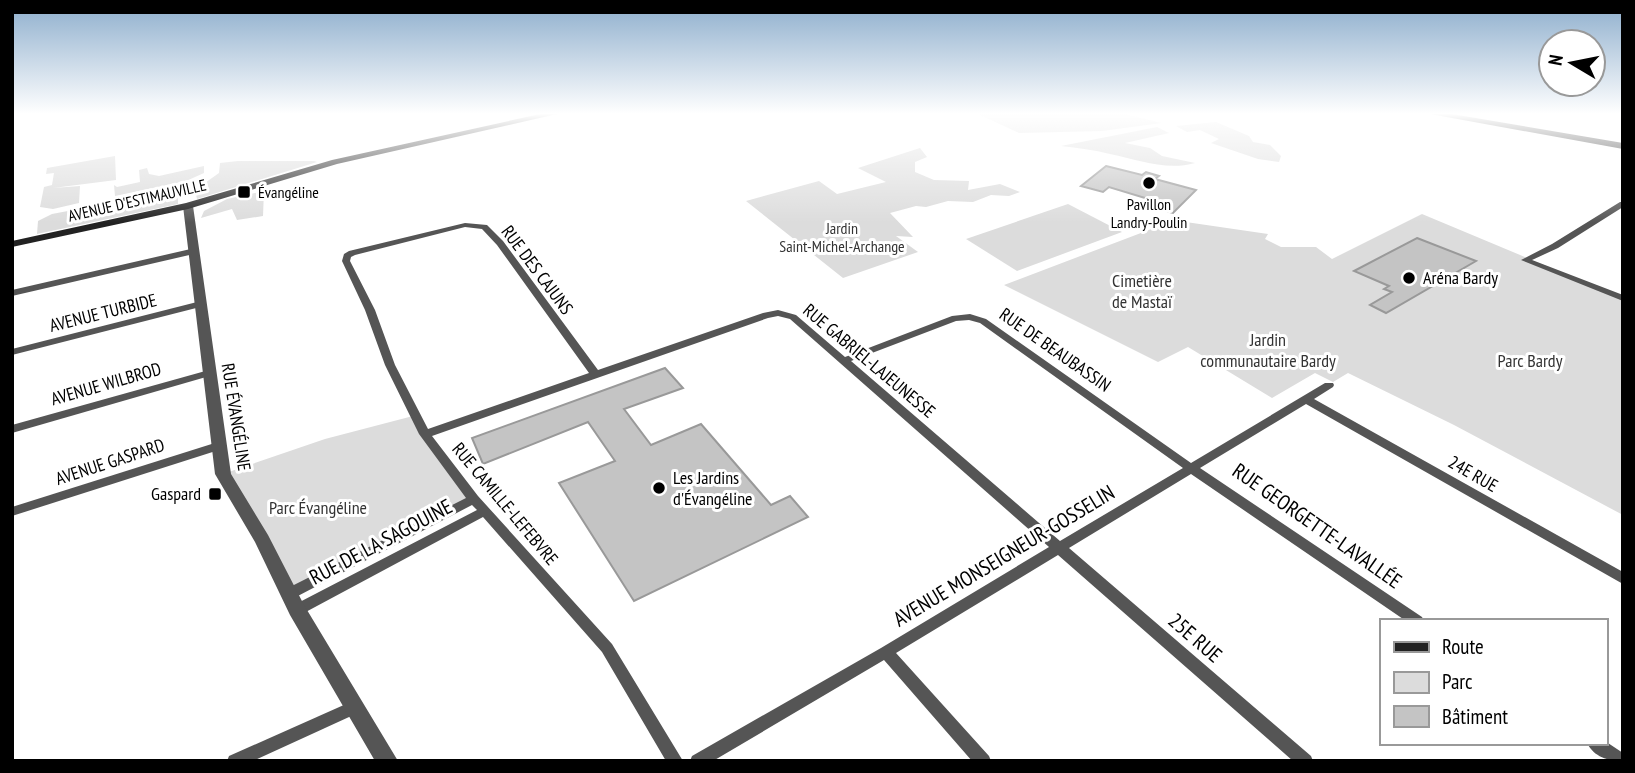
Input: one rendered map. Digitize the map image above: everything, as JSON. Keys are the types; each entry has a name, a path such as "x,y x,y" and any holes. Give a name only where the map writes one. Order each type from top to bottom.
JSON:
{"main road":[{"name":"AVENUE D'ESTIMAUVILLE","path":"12,244 188,206 335,162 389,150"}],"street":[{"path":"1623,204 1555,246 1525,260 1623,298"},
{"name":"RUE ÉVANGÉLINE","path":"188,206 223,474 262,540 298,610 387,761"},
{"name":"RUE DES CAJUNS","path":"352,253 466,225 484,227 500,243 595,374"},
{"path":"12,293 195,251"},
{"name":"RUE CAMILLE-LEFEBVRE","path":"352,253 347,256 346,261 370,310 390,365 425,434 474,499 607,648 675,761"},
{"name":"AVENUE TURBIDE","path":"12,352 201,304"},
{"name":"RUE GABRIEL-LAJEUNESSE","path":"425,434 778,313 793,317 845,360 1058,547"},
{"name":"RUE DE BEAUBASSIN","path":"845,360 955,318 970,317 983,321 1191,468"},
{"name":"AVENUE WILBROD","path":"12,429 209,373"},
{"name":"AVENUE MONSEIGNEUR-GOSSELIN","path":"698,761 886,652 1329,384"},
{"name":"24E RUE","path":"1306,399 1623,579"},
{"name":"AVENUE GASPARD","path":"12,512 218,446"},
{"name":"RUE GEORGETTE-LAVALLÉE","path":"1191,468 1414,619"},
{"name":"RUE DE LA SAGOUINE","path":"289,594 474,499"},
{"name":"RUE DE LA SAGOUINE","path":"298,610 485,511"},
{"name":"25E RUE","path":"1058,547 1305,761"},
{"path":"886,652 982,761"},
{"path":"235,761 355,706"},
{"path":"1598,745 1621,761"}],"green space":[{"name":"Jardin Saint-Michel-Archange","path":"914,150 922,150 927,157 915,162 915,172 934,180 969,181 968,190 1000,184 1020,192 1009,196 991,195 973,202 948,201 926,207 916,206 890,213 913,237 896,236 918,252 843,278 746,201 819,181 837,194 886,182 858,168"},
{"path":"1091,150 1153,150 1162,156 1195,163 1163,165"},
{"path":"1232,150 1275,150 1281,156 1279,162 1258,159"},
{"path":"115,156 116,180 53,188 80,186 79,203 53,209 40,207 44,187 52,185 54,173 46,174 47,168"},
{"path":"317,162 197,199 195,190 219,173 220,163"},
{"path":"204,166 204,173 186,181 115,196 114,185 117,187 140,182 139,170 147,168 149,174 159,176"},
{"path":"173,191 178,193 178,204 37,234 38,221 52,214"},
{"path":"264,191 263,216 237,220 232,209 201,218 204,211 227,199"},
{"path":"1068,204 1122,232 1017,271 966,239"},
{"name":"Parc Bardy","path":"1422,214 1623,298 1623,515 1454,425 1348,373 1333,382 1315,373 1272,398 1188,347 1158,362 1004,285 1162,225 1173,226 1172,220 1268,234 1265,239 1281,247 1316,247 1332,259"},
{"name":"Parc Évangéline","path":"413,416 474,499 289,594 223,474 325,439"}],"building":[{"name":"Pavillon Landry-Poulin","path":"1106,166 1142,175 1146,172 1159,176 1155,179 1196,190 1173,213 1154,208 1156,206 1151,205 1155,201 1109,187 1103,192 1081,186"},
{"name":"Aréna Bardy","path":"1417,238 1476,261 1386,313 1370,305 1392,292 1384,289 1389,286 1354,271"},
{"name":"Les Jardins d'Évangéline","path":"665,368 683,388 624,409 651,445 701,424 771,505 790,496 808,517 634,601 559,483 615,461 588,422 483,464 472,438"}],"place":[{"name":"Pavillon Landry-Poulin","path":"1149,183"},
{"name":"Évangéline","path":"244,192"},
{"name":"Aréna Bardy","path":"1409,278"},
{"name":"Les Jardins d'Évangéline","path":"659,488"},
{"name":"Gaspard","path":"215,494"}],"park label":[{"name":"Cimetière de Mastaï","path":"1142,291"},
{"name":"Jardin communautaire Bardy","path":"1268,350"}]}
